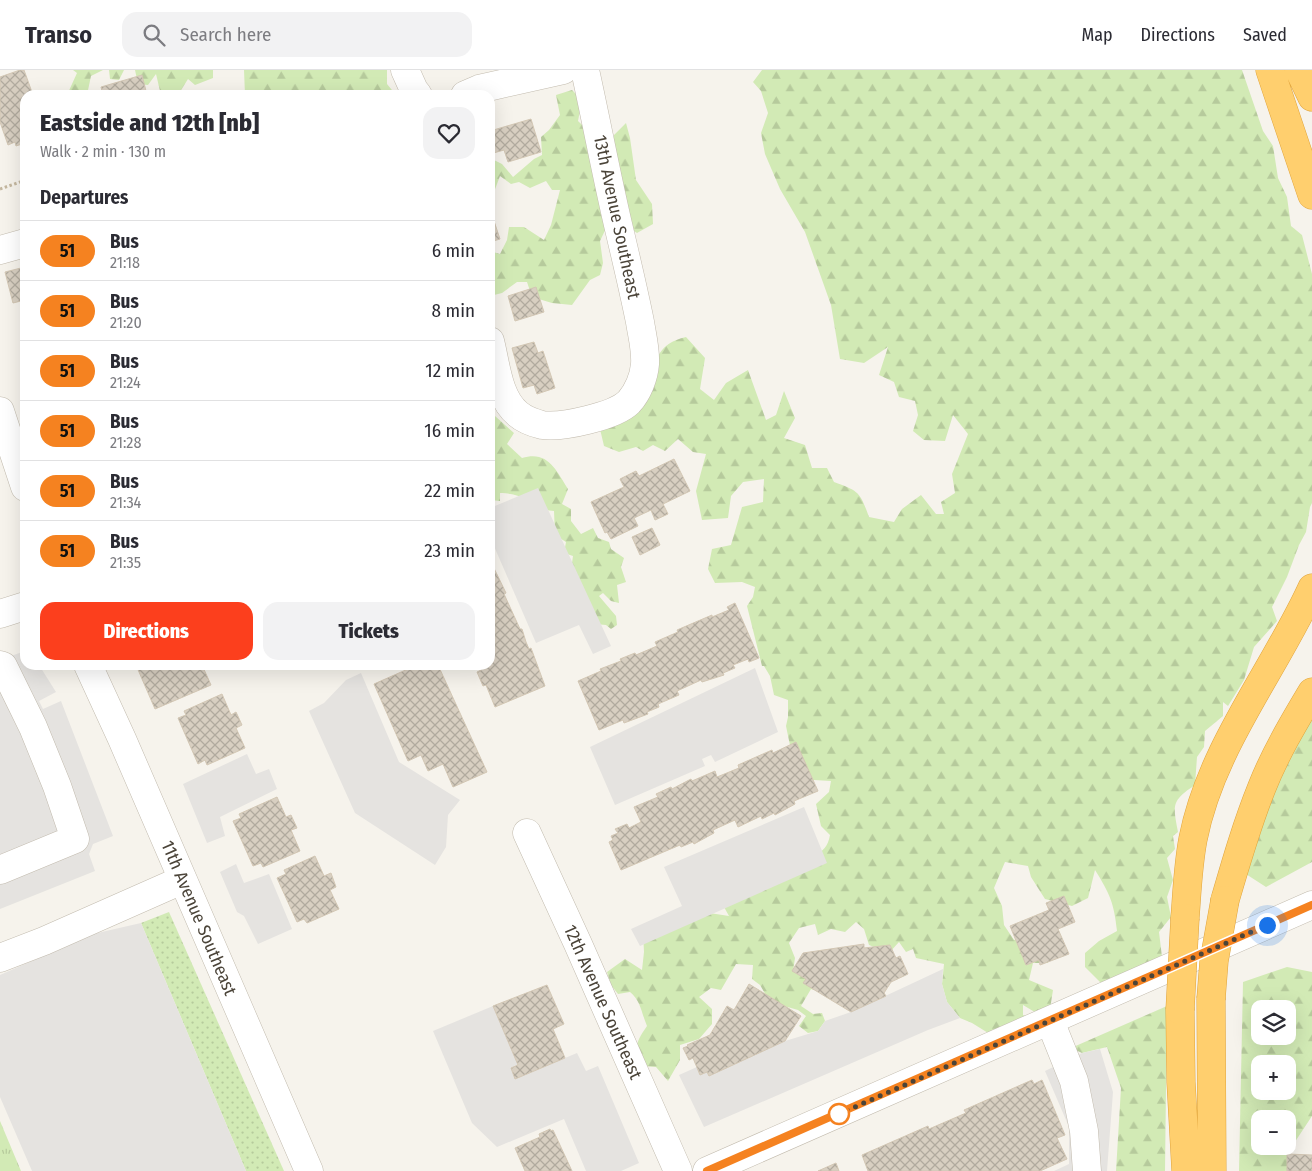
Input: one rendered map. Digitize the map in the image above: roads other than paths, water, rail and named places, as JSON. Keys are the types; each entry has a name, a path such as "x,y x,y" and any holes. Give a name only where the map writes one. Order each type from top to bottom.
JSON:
{"highway":[{"path":"1270,70 1312,195"},
{"path":"1299,70 1312,97"},
{"path":"1186,1171 1180,1010 1184,918 1194,838 1205,798 1235,728 1292,628 1312,588"},
{"path":"1212,1171 1211,999 1214,960 1225,900 1263,785 1312,692"}],"street":[{"path":"405,70 414,90"},
{"path":"477,90 563,70"},
{"name":"13th Avenue Southeast","path":"495,361 503,392 509,404 518,414 530,421 543,425 586,421 602,416 628,402 640,385 645,364 643,337 585,70"},
{"path":"0,250 20,244"},
{"path":"0,411 20,472"},
{"path":"0,614 20,608"},
{"path":"0,665 3,666 33,727 57,786 75,839 0,870"},
{"name":"11th Avenue Southeast","path":"90,670 309,1171"},
{"name":"12th Avenue Southeast","path":"526,833 578,944 678,1171"},
{"path":"0,958 44,941 182,880"},
{"path":"707,1171 1312,905"},
{"path":"1050,1021 1074,1081 1084,1130 1087,1171"}]}
